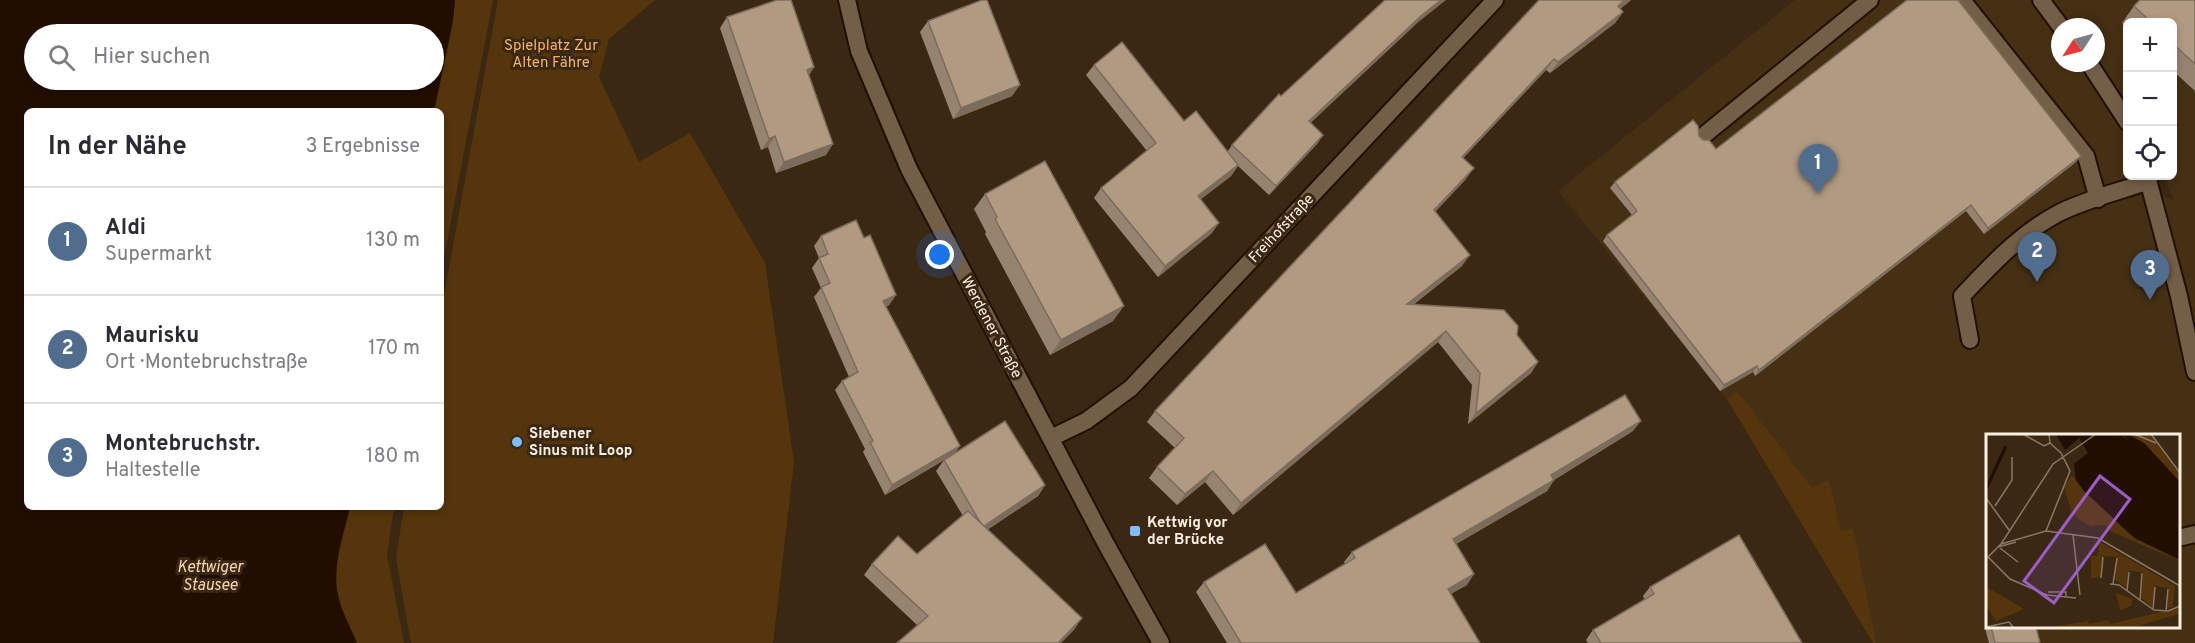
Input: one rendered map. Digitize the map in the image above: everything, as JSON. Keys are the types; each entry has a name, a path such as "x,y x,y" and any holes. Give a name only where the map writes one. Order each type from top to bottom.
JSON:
{"street":[{"name":"Werdener Straße","path":"847,0 859,51 909,169 1161,643"},
{"name":"Freihofstraße","path":"1051,438 1086,421 1131,388 1495,0"},
{"path":"1703,136 1870,0"},
{"path":"1962,0 2086,156 2097,199"},
{"path":"2041,0 2054,18"},
{"path":"2095,72 2123,117"},
{"path":"1970,340 1962,296 1994,261 2030,232 2058,214 2144,180"},
{"path":"2150,180 2179,296 2195,372"},
{"path":"2180,538 2195,534"}],"shaded area":[{"path":"1795,0 2031,0 2051,26 2051,72 2084,72 2123,127 2123,180 2144,180 2148,190 2174,200 2166,180 2177,180 2177,18 2123,18 2123,98 2105,71 2105,18 2066,18 2052,0 2195,0 2195,643 1873,643 1727,399 1558,191"}],"green space":[{"path":"455,0 493,0 444,257 444,108 435,108 438,90 444,90 444,64"},
{"name":"Spielplatz Zur Alten Fähre","path":"498,0 655,0 609,39 599,77 639,162 690,133 765,263 794,462 773,643 411,643 396,558 404,510 444,510 444,296"},
{"path":"1737,391 1812,488 1829,480 1841,531 1853,529 1876,643 1873,643 1727,399"},
{"path":"349,510 394,510 387,555 404,643 357,643 340,604 337,590 336,569"}],"water":[{"name":"Kettwiger Stausee","path":"0,0 455,0 444,64 444,24 24,24 24,90 438,90 435,108 24,108 24,510 349,510 336,569 336,580 340,604 357,643 0,643"}],"building":[{"path":"777,0 791,0 814,67 807,70 833,144 784,162 775,136 769,139 727,17"},
{"path":"987,0 1020,85 961,108 928,21"},
{"path":"1385,0 1441,0 1309,121 1323,135 1276,186 1232,145 1279,94 1281,96"},
{"path":"1539,0 1625,0 1618,6 1623,12 1558,62 1554,59 1462,157 1474,168 1434,210 1470,255 1407,304 1504,310 1518,326 1517,335 1538,362 1476,413 1480,373 1446,331 1241,503 1213,471 1185,494 1157,467 1184,438 1155,411"},
{"path":"1907,0 1958,0 2081,156 1988,228 1971,205 1759,370 1757,366 1724,385 1607,235 1637,211 1615,182 1693,120 1698,126 1699,136 1703,140 1709,140 1716,149"},
{"path":"2140,0 2195,0 2195,64 2177,48 2177,18 2147,18 2134,6"},
{"path":"1122,42 1184,121 1196,111 1238,165 1198,196 1219,223 1165,266 1101,188 1156,143 1094,65"},
{"path":"1045,161 1124,306 1061,340 995,219 997,217 985,194"},
{"path":"856,220 864,238 870,235 896,295 883,301 960,446 892,485 870,442 873,441 842,381 858,372 821,287 830,283 819,258 828,254 821,236"},
{"path":"1625,395 1641,421 1551,475 1554,480 1453,539 1474,574 1448,589 1480,643 1241,643 1204,582 1265,544 1296,593 1355,558 1352,552"},
{"path":"1005,421 1045,485 984,526 944,460"},
{"path":"968,511 1082,618 1058,643 897,643 928,616 872,564 898,536 917,554"},
{"path":"1739,535 1802,643 1601,643 1593,630 1654,594 1650,587"},
{"path":"1991,628 2036,628 2040,643 1995,643"}],"place":[{"name":"Aldi","path":"1818,194"},
{"name":"Maurisku","path":"2037,282"},
{"name":"Montebruchstr.","path":"2150,300"},
{"name":"Siebener Sinus mit Loop","path":"517,442"},
{"name":"Kettwig vor der Brücke","path":"1135,531"}]}
